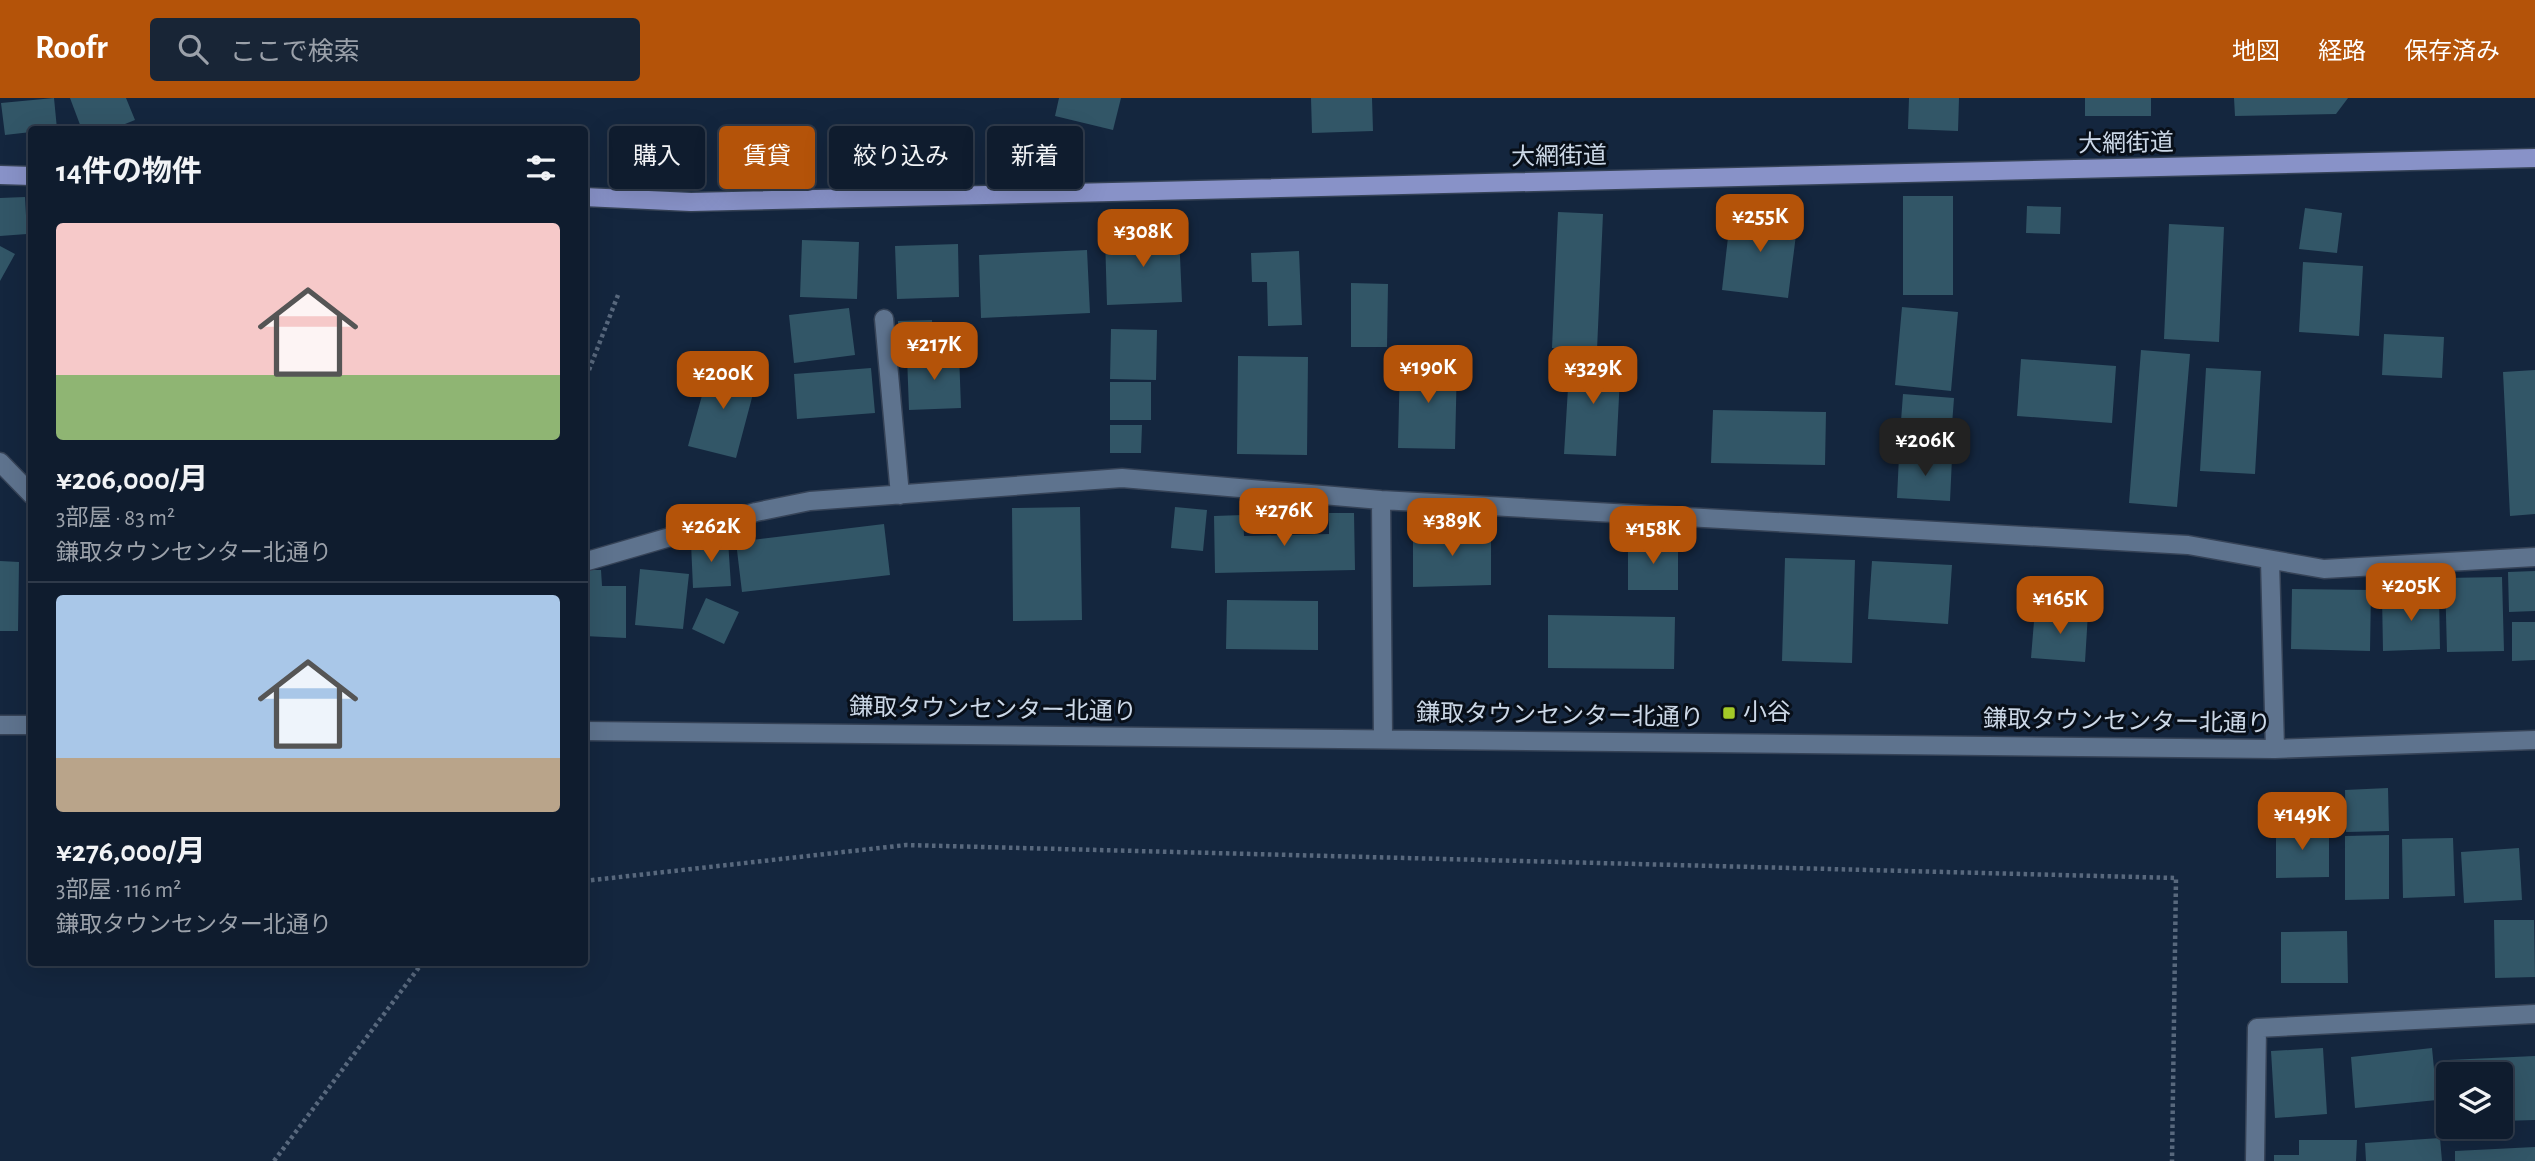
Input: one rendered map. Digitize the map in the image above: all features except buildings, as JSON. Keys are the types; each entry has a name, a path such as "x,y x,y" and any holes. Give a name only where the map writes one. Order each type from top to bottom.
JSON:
{"main road":[{"name":"大網街道","path":"588,197 691,202 2535,158"},
{"path":"0,175 28,176"}],"street":[{"path":"884,319 900,495"},
{"path":"0,462 28,491"},
{"path":"588,561 756,512 810,501 1122,478 1381,500 2188,545 2324,569 2535,557"},
{"path":"1381,500 1383,738"},
{"path":"2270,560 2275,749"},
{"path":"0,725 28,725"},
{"name":"鎌取タウンセンター北通り","path":"588,730 2275,749 2535,740"},
{"path":"2255,1161 2257,1028 2535,1014"}],"path":[{"path":"588,373 618,295"},
{"path":"588,881 906,845 2176,878 2172,1161"},
{"path":"274,1161 420,966"}],"place":[{"name":"小谷","path":"1729,713"}]}
